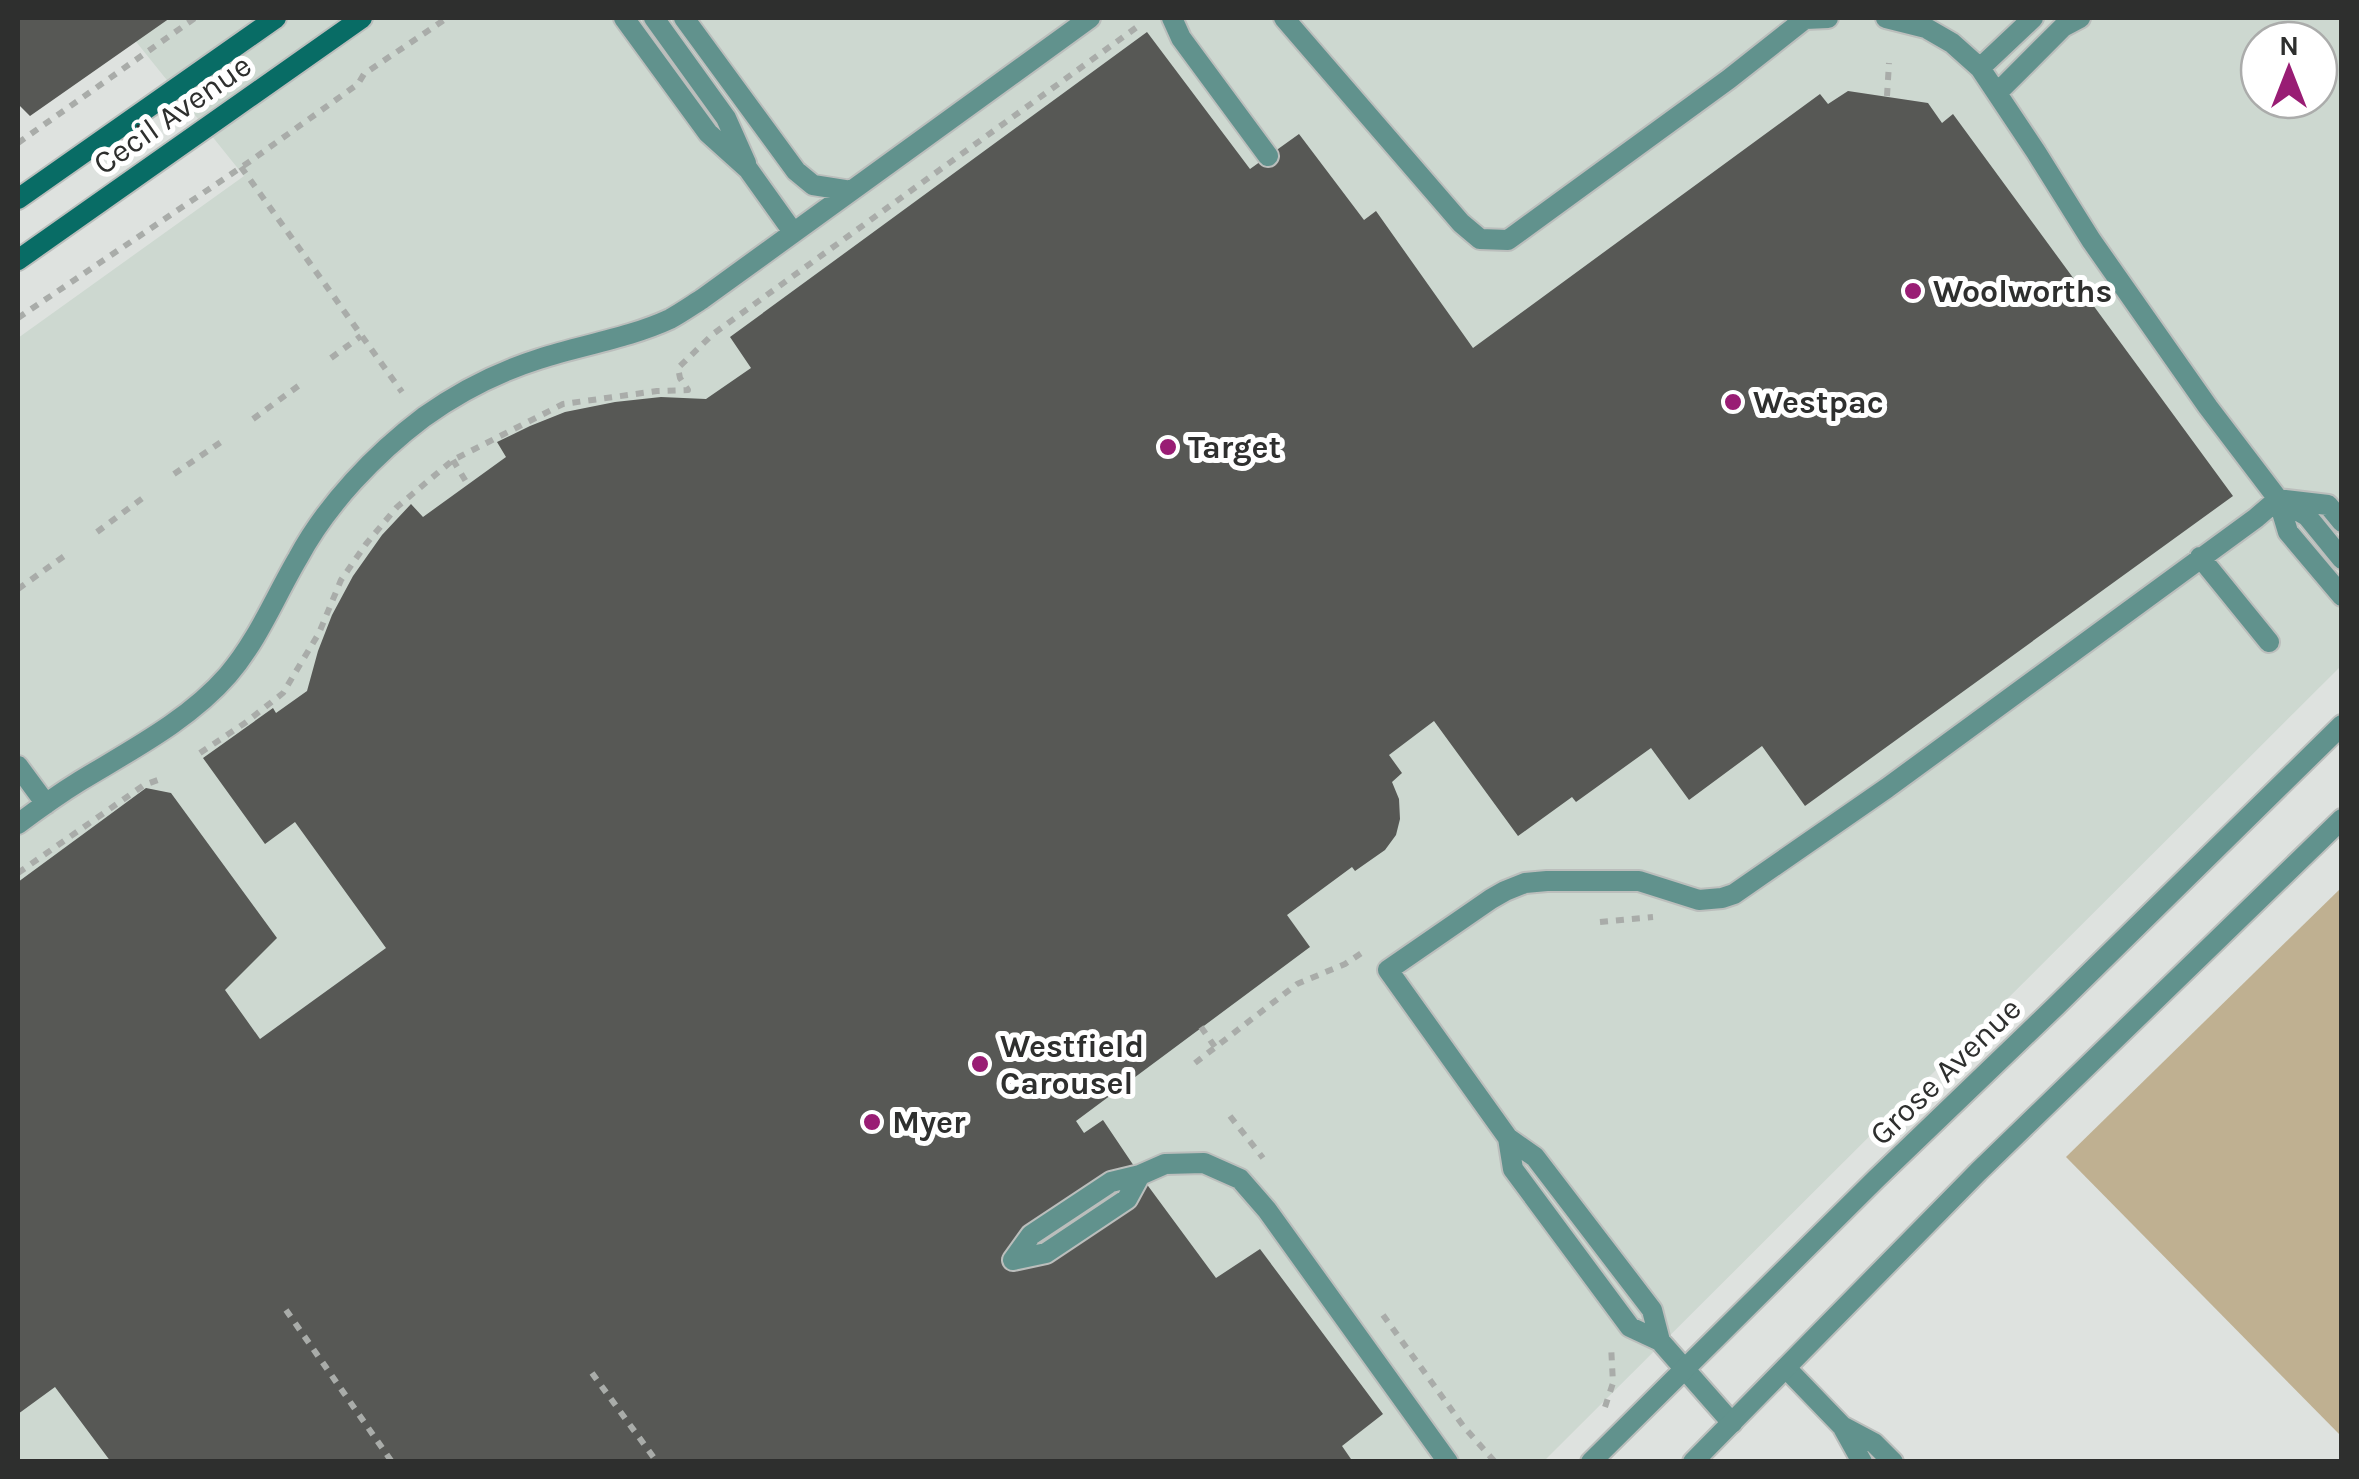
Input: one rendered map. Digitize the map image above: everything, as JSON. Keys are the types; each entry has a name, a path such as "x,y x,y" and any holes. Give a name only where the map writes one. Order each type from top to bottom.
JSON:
{"main road":[{"name":"Cecil Avenue","path":"18,199 276,18"},
{"name":"Cecil Avenue","path":"18,260 362,18"}],"street":[{"path":"624,18 708,133 748,169 794,232"},
{"path":"654,18 726,118 748,169"},
{"path":"684,18 796,171 813,185 852,191"},
{"path":"20,816 46,804 172,722 228,676 248,649 319,524 380,455 422,419 498,374 671,318 1090,18"},
{"path":"1172,18 1181,38 1268,156"},
{"path":"1284,18 1461,223 1480,238 1508,240 1805,19 1828,18"},
{"path":"1886,18 1926,28 1952,43 1980,68 2148,324 2278,499 2288,532 2342,596"},
{"path":"1980,68 2033,18"},
{"path":"1997,93 2063,28 2080,18"},
{"path":"2278,499 2307,516 2342,560"},
{"path":"1732,1423 1660,1341 1630,1327 1513,1168 1508,1138 1388,970 1491,899 1525,883 1640,880 1699,900 1734,894 1887,788 2278,499 2328,505 2342,522"},
{"path":"2200,557 2268,642"},
{"name":"Grose Avenue","path":"1592,1462 1862,1192 2342,725"},
{"path":"18,766 46,804"},
{"path":"1693,1462 1978,1172 2342,819"},
{"path":"1140,1176 1127,1200 1046,1253 1013,1260 1031,1235 1111,1182 1140,1176 1166,1164 1204,1163 1240,1179 1268,1210 1409,1405 1439,1458"},
{"path":"1786,1368 1842,1426 1862,1462"},
{"path":"1842,1426 1874,1443 1893,1462"}],"path":[{"path":"18,142 195,18"},
{"path":"18,318 241,167 358,84 364,74 447,18"},
{"path":"1887,96 1889,63"},
{"path":"241,167 402,392"},
{"path":"331,358 361,336"},
{"path":"253,419 300,384"},
{"path":"174,474 221,442"},
{"path":"200,753 284,694 319,633 342,580 396,508 453,460 468,485"},
{"path":"97,532 144,497"},
{"path":"18,589 66,554"},
{"path":"18,874 144,785 158,780"},
{"path":"1600,922 1664,916"},
{"path":"1196,1063 1297,984 1345,964 1377,943"},
{"path":"1201,1027 1215,1047"},
{"path":"286,1310 392,1462"},
{"path":"592,1373 657,1462"}],"shaded area":[{"name":"Westfield Carousel","path":"117,18 2341,18 2341,666 1544,1461 18,1461 18,338 244,176"},
{"path":"2341,888 2341,1436 2066,1157"}],"building":[{"path":"18,18 170,18 30,116 18,104"},
{"path":"1147,32 1250,169 1299,134 1364,220 1376,211 1473,348 1820,94 1828,104 1848,91 1928,103 1942,123 1953,114 2233,496 1805,806 1762,746 1689,800 1651,748 1576,802 1572,797 1518,836 1434,721 1389,755 1402,773 1392,782 1399,799 1396,835 1385,850 1355,871 1352,867 1287,915 1310,947 1076,1121 1084,1133 1103,1120 1216,1278 1260,1249 1383,1414 1342,1446 1353,1462 111,1462 55,1387 18,1414 18,882 146,788 171,793 277,938 225,990 260,1039 386,948 295,822 265,844 203,758 273,708 276,713 307,691 332,615 382,535 411,504 423,517 506,457 497,442 530,426 565,412 615,402 661,397 706,399 751,368 730,337"}],"place":[{"name":"Woolworths","path":"1913,291"},
{"name":"Westpac","path":"1733,402"},
{"name":"Target","path":"1168,447"},
{"name":"Westfield Carousel","path":"980,1064"},
{"name":"Myer","path":"872,1122"}]}
